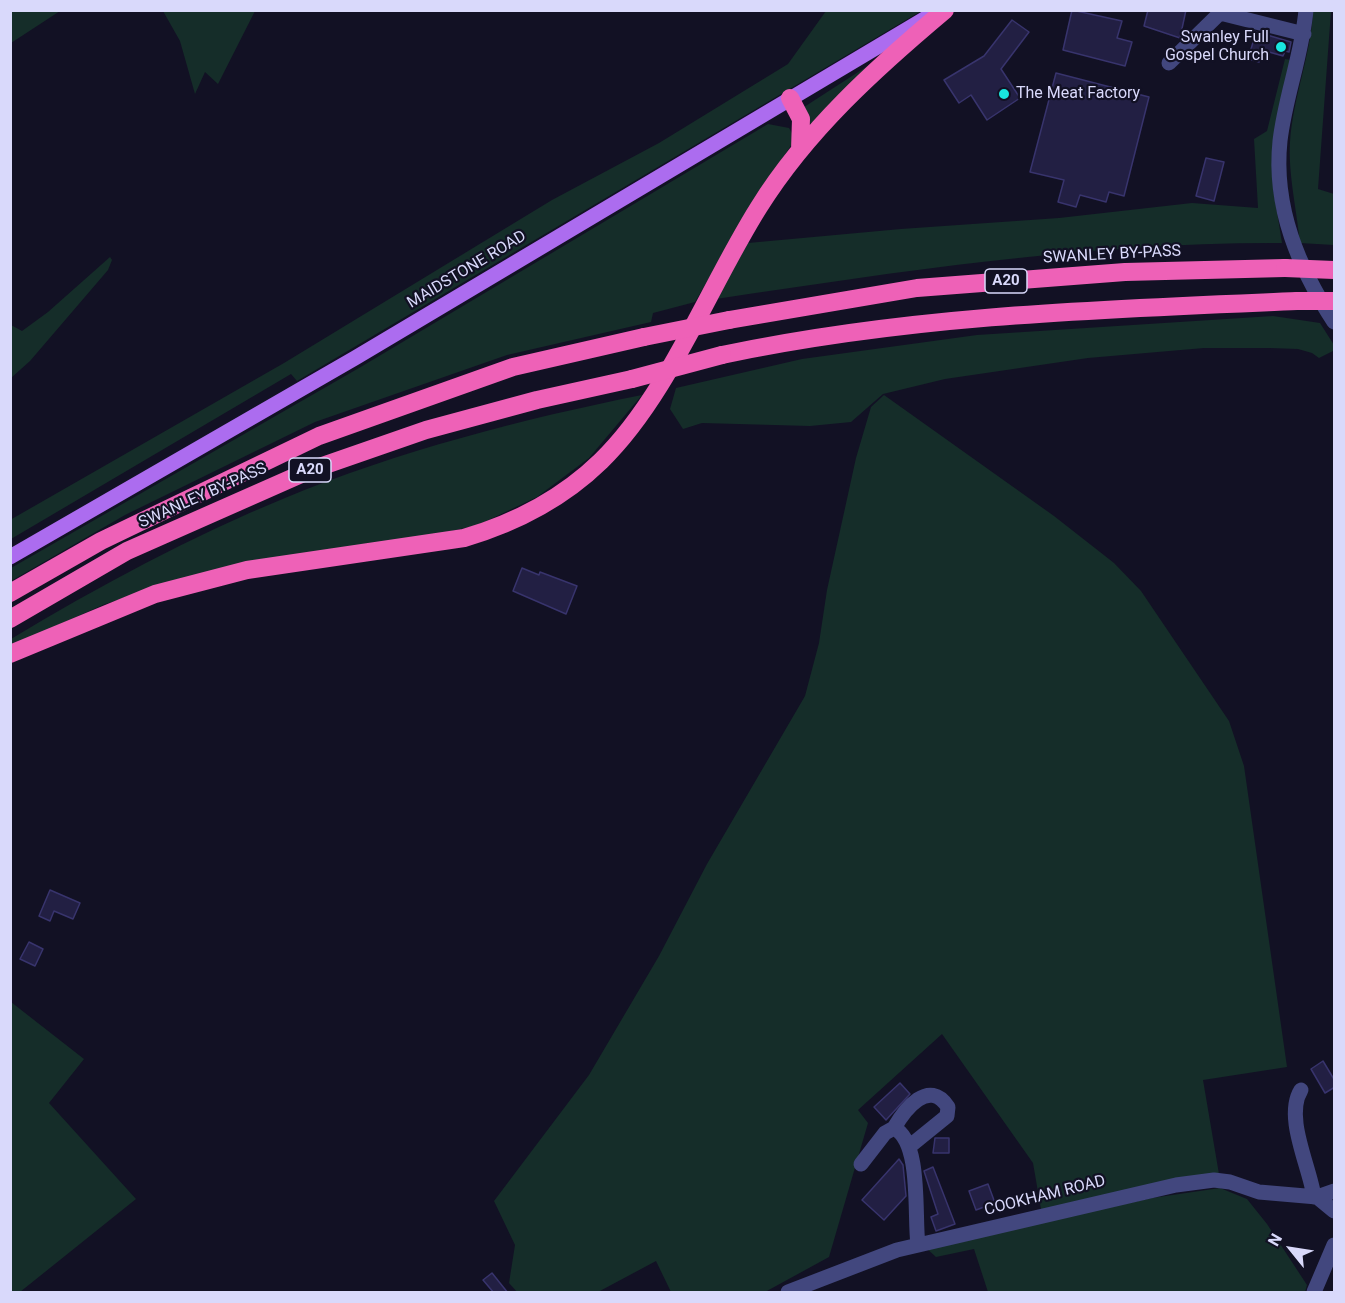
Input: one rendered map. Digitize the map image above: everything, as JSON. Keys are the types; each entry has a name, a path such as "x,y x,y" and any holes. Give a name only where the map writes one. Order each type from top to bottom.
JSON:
{"highway":[{"path":"10,654 155,594 247,570 464,538 498,528 545,504 601,461 648,403 759,207 800,150 880,64 945,10"},
{"path":"790,98 801,119 800,150"},
{"name":"SWANLEY BY-PASS","path":"10,593 100,541 319,436 513,367 729,320 917,288 1125,272 1285,268 1334,270"},
{"name":"SWANLEY BY-PASS","path":"10,619 127,551 308,471 426,430 537,400 763,346 936,323 1127,308 1335,301"}],"main road":[{"name":"MAIDSTONE ROAD","path":"10,557 336,369 940,10"}],"street":[{"path":"1306,10 1304,34 1280,141 1279,184 1286,225 1313,288 1335,322"},
{"path":"1169,63 1220,13 1304,34"},
{"path":"1301,1089 1296,1099 1295,1115 1316,1197 1335,1211"},
{"path":"861,1164 885,1133 894,1128 909,1107 924,1095 930,1093 943,1099 948,1107 947,1116 910,1146"},
{"path":"894,1128 910,1146 913,1158 911,1171 916,1186 918,1245"},
{"name":"COOKHAM ROAD","path":"788,1293 886,1254 918,1245 1123,1196 1185,1184 1222,1181 1259,1192 1316,1197 1335,1191"},
{"path":"1314,1293 1335,1245"}],"green space":[{"path":"11,10 60,10 60,11 11,43"},
{"path":"163,11 255,11 218,84 205,72 195,94 180,41"},
{"path":"826,11 921,11 297,381 291,374 11,539 10,520 284,363 552,200 659,143 788,64"},
{"path":"1313,11 1331,11 1318,189 1334,194 1334,245 1300,243 1290,166 1292,125 1309,44"},
{"path":"1285,59 1291,60 1273,139 1273,187 1282,243 1140,247 998,260 716,299 748,243 1059,218 1192,203 1258,208 1254,139 1267,131"},
{"path":"869,65 874,69 815,130 801,109"},
{"path":"768,124 789,128 792,133 792,144 754,201 695,302 653,313 651,322 507,355 315,422 125,515 11,581 11,568 359,368"},
{"path":"110,257 112,260 108,270 30,361 11,378 11,325 22,331 48,312"},
{"path":"1273,316 1320,323 1334,345 1333,351 1319,358 1312,353 1298,349 1204,348 1088,358 945,379 883,394 851,422 810,426 702,423 683,429 670,409 676,388 802,359 977,335"},
{"path":"642,395 589,458 537,497 478,525 412,540 245,562 105,604 11,646 11,639 111,581 214,529 285,498 372,465 461,438"},
{"path":"884,395 1054,516 1114,563 1141,591 1229,721 1244,766 1287,1067 1203,1080 1220,1180 1042,1215 1033,1163 942,1034 858,1110 868,1123 829,1257 765,1292 671,1292 656,1261 598,1292 517,1292 509,1283 515,1245 494,1201 589,1075 659,956 707,864 805,696 819,643 827,590 856,458 871,407"},
{"path":"11,1002 84,1059 49,1103 136,1199 20,1292 10,1292"},
{"path":"1220,1188 1247,1199 1267,1224 1307,1285 1305,1292 988,1292 974,1249 936,1257 925,1247 1152,1198"}],"building":[{"path":"1072,10 1122,21 1117,38 1132,42 1125,66 1063,50"},
{"path":"1148,10 1186,10 1180,38 1144,26"},
{"path":"1012,20 1029,32 1001,69 1020,98 987,120 971,95 959,103 944,80 984,56"},
{"path":"1250,30 1291,42 1289,52 1285,51 1283,56 1262,50 1259,62 1248,59 1254,39 1248,38"},
{"path":"1056,73 1149,97 1124,196 1109,192 1106,202 1080,195 1076,207 1058,202 1064,180 1030,172"},
{"path":"1206,158 1224,162 1214,201 1196,196"},
{"path":"522,568 577,586 566,614 513,591"},
{"path":"50,890 80,903 73,919 54,911 50,921 39,916"},
{"path":"29,942 43,949 35,966 20,959"},
{"path":"1323,1061 1335,1081 1335,1087 1325,1093 1311,1069"},
{"path":"900,1083 910,1094 886,1120 874,1107"},
{"path":"935,1138 949,1138 949,1153 933,1153"},
{"path":"899,1159 903,1165 906,1196 884,1220 862,1200"},
{"path":"933,1167 955,1224 936,1231 931,1217 938,1214 924,1171"},
{"path":"988,1184 995,1203 976,1210 969,1191"},
{"path":"492,1273 508,1293 494,1293 483,1280"}],"place":[{"name":"Swanley Full Gospel Church","path":"1281,47"},
{"name":"The Meat Factory","path":"1004,94"}]}
